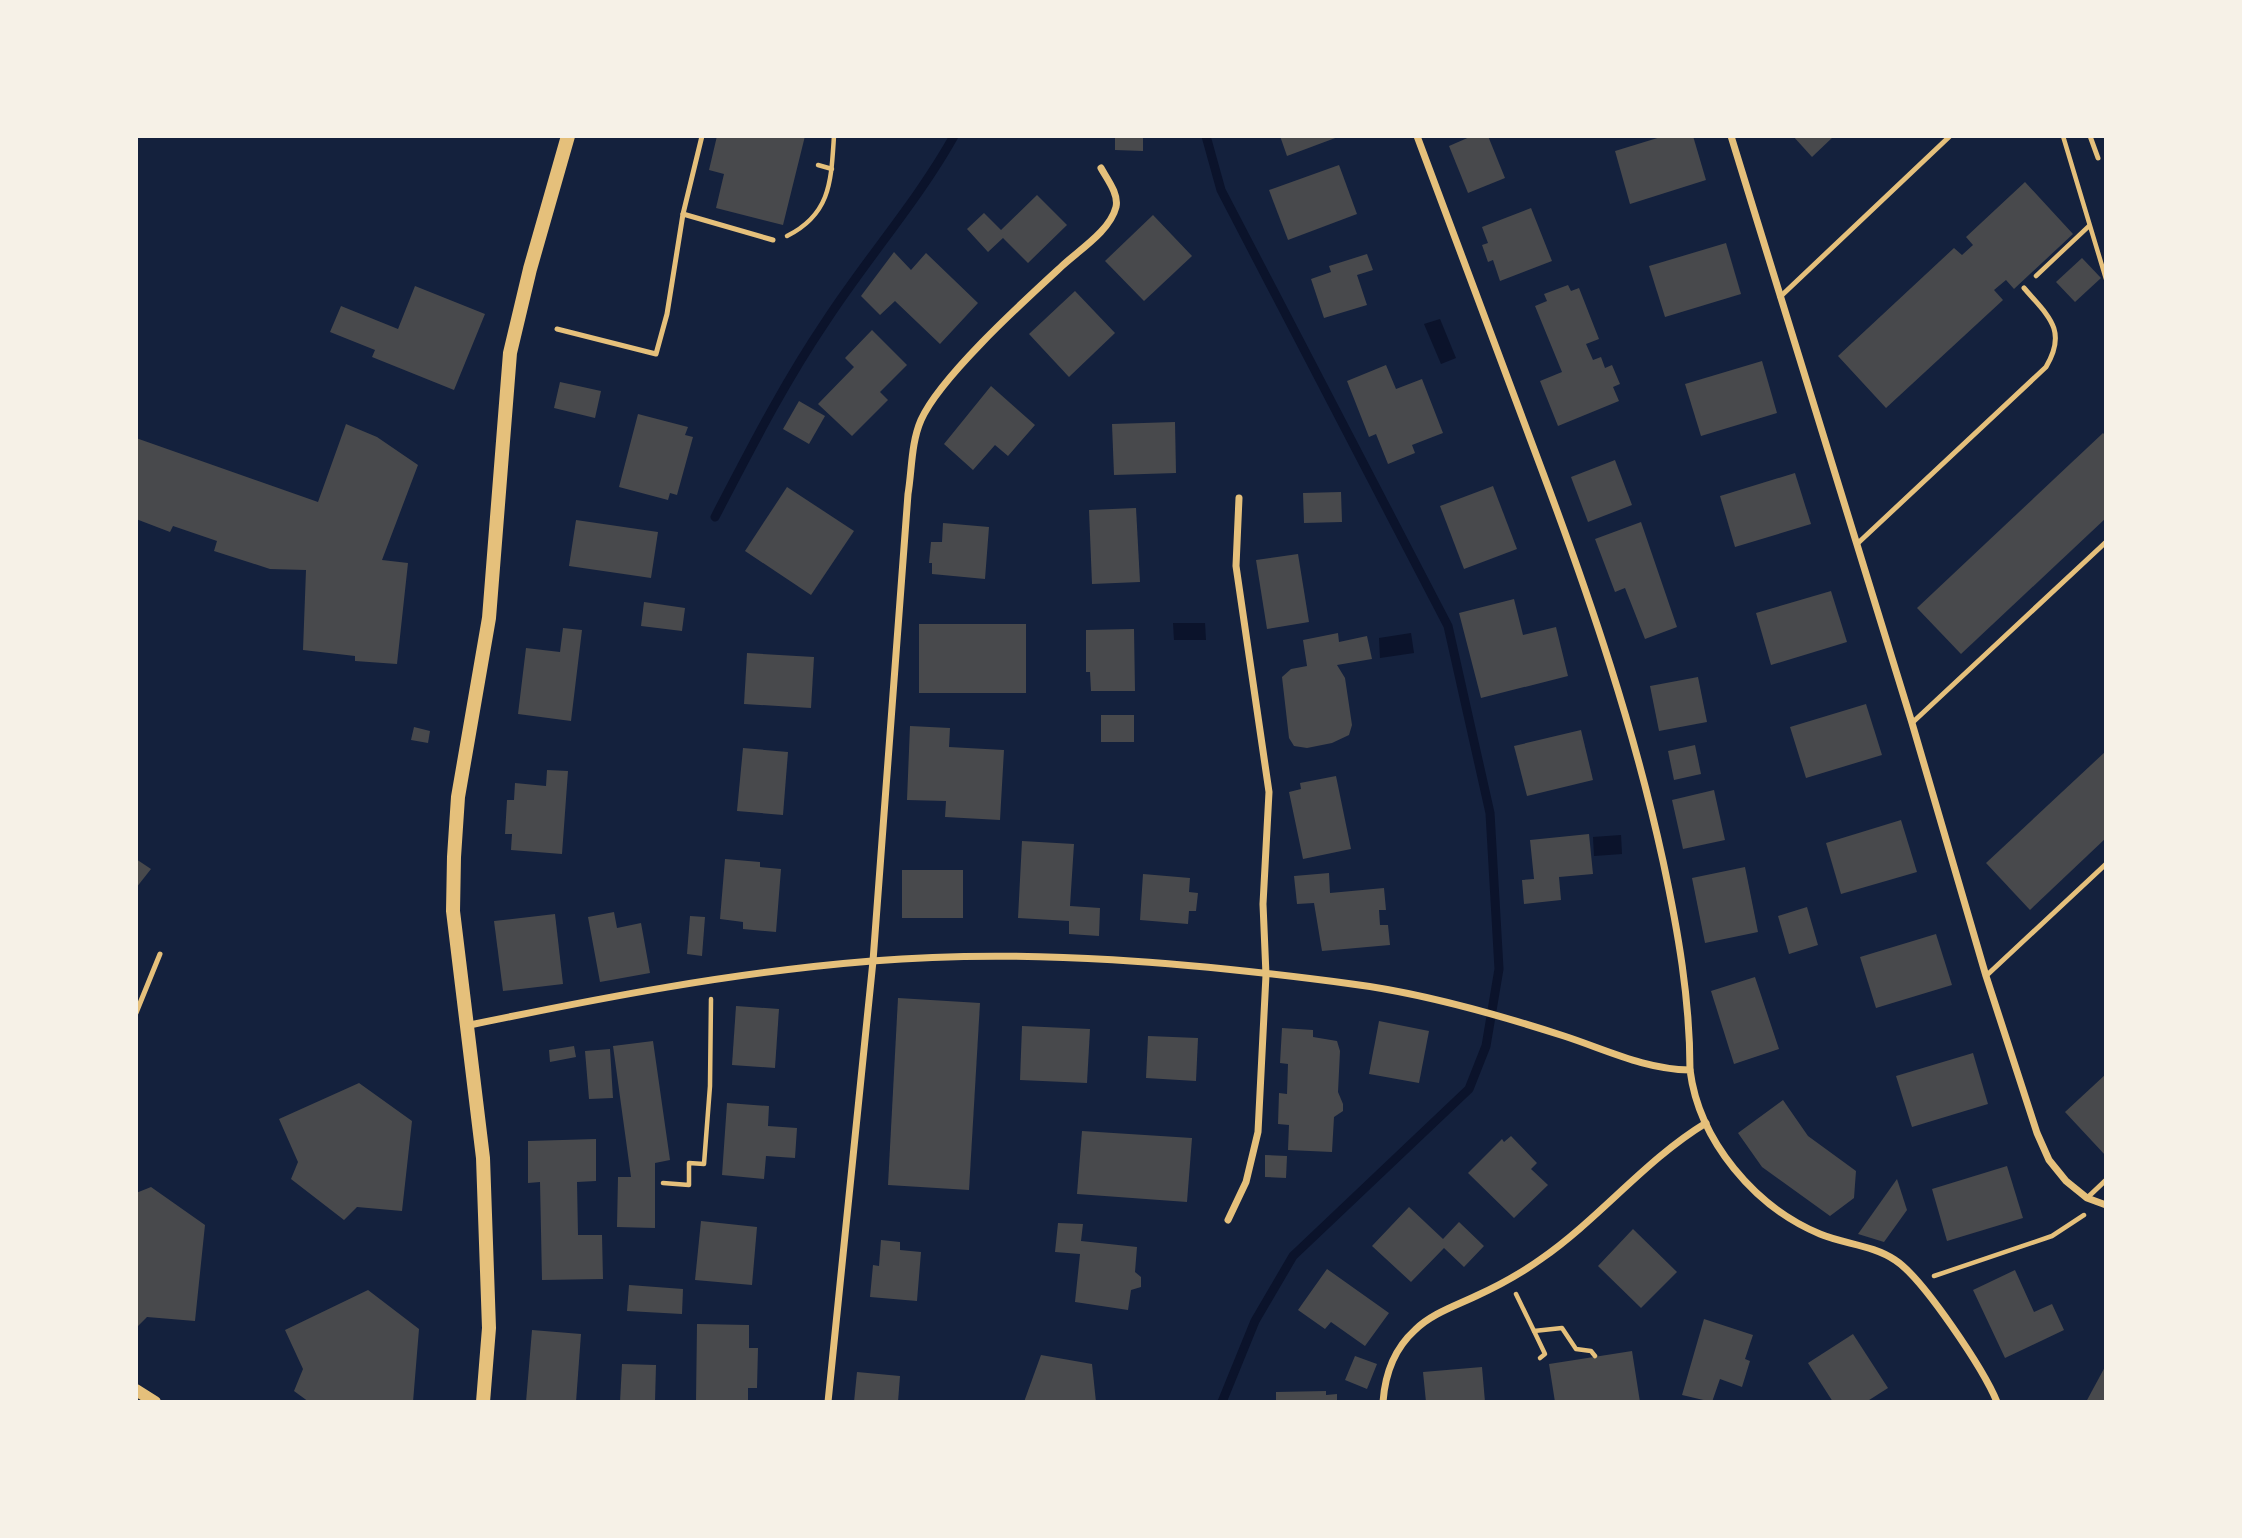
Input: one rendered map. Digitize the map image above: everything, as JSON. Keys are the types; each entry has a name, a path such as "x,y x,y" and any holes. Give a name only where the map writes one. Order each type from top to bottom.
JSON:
{"main road":[{"path":"483,1402 489,1328 483,1158 453,911 458,797 489,618 510,353 530,269 568,136"}],"street":[{"path":"1417,136 1594,610 1623,702 1649,795 1670,895 1691,1022 1690,1070 1694,1094 1706,1123 1743,1179 1772,1206 1821,1234 1888,1255 1902,1264 1918,1282 1983,1376 1997,1402"},
{"path":"1731,136 1912,723 1986,975 2043,1149 2066,1181 2087,1198 2101,1204"},
{"path":"828,1402 873,961 908,494 915,438 929,406 955,374 1039,287 1105,227 1116,207 1116,194 1101,168"},
{"path":"1228,1220 1246,1182 1258,1132 1266,975 1263,904 1269,792 1236,566 1239,498"},
{"path":"465,1026 656,987 711,980 873,961 1046,956 1354,984 1503,1018 1598,1047 1640,1064 1690,1070"},
{"path":"1383,1402 1390,1366 1413,1331 1435,1316 1509,1280 1576,1233 1669,1147 1706,1123"},
{"path":"136,1390 155,1402"}],"lane":[{"path":"557,329 656,354 667,314 683,214 702,136"},
{"path":"1780,297 1950,136"},
{"path":"2090,136 2098,158"},
{"path":"683,214 773,240"},
{"path":"1857,544 2046,367 2056,350 2056,332 2050,319 2024,288"},
{"path":"1912,723 2105,542"},
{"path":"1986,975 2105,864"},
{"path":"136,1013 160,954"},
{"path":"2087,1198 2105,1180"}],"path":[{"path":"773,240 803,228 816,214 831,187 834,136"},
{"path":"2063,136 2105,279"},
{"path":"818,165 832,169"},
{"path":"2024,288 2089,226"},
{"path":"663,1183 690,1185 689,1163 704,1164 710,1086 711,980"},
{"path":"1918,1282 2060,1233 2101,1204"},
{"path":"1509,1280 1545,1354 1540,1358"},
{"path":"1534,1331 1562,1328 1576,1349 1591,1351 1595,1356"}],"water":[{"path":"1440,319 1456,358 1441,364 1424,324"},
{"path":"1173,623 1205,623 1206,640 1174,640"},
{"path":"1411,633 1414,653 1380,658 1379,638"},
{"path":"1621,835 1622,854 1594,856 1593,837"}],"building":[{"path":"717,136 805,136 783,225 716,208 724,174 709,170"},
{"path":"1115,136 1143,136 1143,151 1115,150"},
{"path":"1280,136 1338,136 1338,137 1287,156"},
{"path":"1472,136 1488,136 1505,178 1468,193 1449,146"},
{"path":"1664,136 1693,136 1706,180 1630,204 1615,151"},
{"path":"1793,136 1834,136 1812,157"},
{"path":"1339,165 1357,214 1288,240 1269,190"},
{"path":"2025,182 2073,234 2014,289 2006,280 1994,290 2003,300 1886,408 1838,356 1954,248 1962,255 1973,245 1966,237"},
{"path":"1037,195 1067,225 1028,263 1003,238 988,252 967,229 984,213 1001,230"},
{"path":"1531,208 1552,261 1500,281 1493,260 1488,262 1482,245 1488,243 1482,227"},
{"path":"1153,215 1192,256 1144,301 1105,261"},
{"path":"1726,243 1741,294 1665,317 1649,266"},
{"path":"894,252 911,270 926,253 978,303 940,344 895,301 880,315 861,296"},
{"path":"1367,254 1373,270 1357,275 1367,305 1324,318 1311,279 1331,272 1329,266"},
{"path":"2082,258 2101,278 2075,302 2056,282"},
{"path":"1568,285 1571,291 1579,288 1599,339 1586,344 1593,360 1601,357 1605,368 1612,365 1620,384 1613,387 1619,401 1558,426 1540,381 1562,372 1535,306 1547,301 1544,294"},
{"path":"415,286 485,314 454,390 372,357 375,350 330,332 341,306 398,329"},
{"path":"1075,291 1115,333 1069,377 1029,334"},
{"path":"872,330 907,365 880,392 888,400 852,436 818,404 854,367 845,358"},
{"path":"1762,361 1777,413 1701,436 1685,384"},
{"path":"1386,365 1396,389 1422,379 1443,433 1412,445 1415,453 1388,464 1376,434 1369,437 1347,381"},
{"path":"560,382 601,391 595,418 554,408"},
{"path":"991,386 1035,425 1008,456 995,445 973,470 944,444"},
{"path":"799,401 825,416 809,444 783,429"},
{"path":"638,414 688,427 685,435 693,437 677,495 670,493 668,500 619,487"},
{"path":"1175,422 1176,473 1114,475 1112,424"},
{"path":"346,424 377,437 418,465 382,560 408,563 397,664 355,661 355,656 303,650 306,570 270,569 214,551 217,541 173,526 170,532 136,519 136,438 318,502"},
{"path":"2103,433 2106,436 2106,518 1961,654 1917,608"},
{"path":"1615,460 1632,505 1588,522 1571,477"},
{"path":"1795,473 1811,524 1735,547 1720,496"},
{"path":"1493,486 1517,549 1464,569 1440,506"},
{"path":"787,487 854,531 811,595 745,551"},
{"path":"1341,492 1342,522 1304,523 1303,493"},
{"path":"1136,508 1140,582 1092,584 1089,510"},
{"path":"576,520 658,532 651,578 569,566"},
{"path":"1641,522 1677,627 1645,639 1625,588 1615,592 1595,539"},
{"path":"943,523 989,527 985,579 932,574 932,563 929,563 931,542 942,542"},
{"path":"1298,554 1309,622 1267,629 1256,560"},
{"path":"1831,591 1847,642 1771,665 1756,613"},
{"path":"1514,599 1523,635 1556,627 1568,676 1481,698 1459,613"},
{"path":"644,602 685,608 682,631 641,626"},
{"path":"919,624 1026,624 1026,693 919,693"},
{"path":"563,628 582,630 571,721 518,714 526,648 560,652"},
{"path":"1134,629 1135,691 1091,691 1090,672 1086,672 1086,630"},
{"path":"1338,633 1339,642 1367,636 1372,659 1337,665 1345,678 1352,725 1349,735 1332,743 1307,748 1294,746 1289,738 1282,677 1291,669 1307,666 1303,640"},
{"path":"747,653 814,657 811,708 744,704"},
{"path":"1698,677 1707,722 1659,731 1650,686"},
{"path":"1866,704 1882,755 1806,778 1790,727"},
{"path":"1101,715 1134,715 1134,742 1101,742"},
{"path":"910,726 950,728 949,747 1004,750 1000,820 945,817 946,801 907,800"},
{"path":"414,727 430,731 428,743 411,740"},
{"path":"1581,730 1593,780 1527,796 1514,746"},
{"path":"1695,745 1701,774 1674,780 1668,751"},
{"path":"743,748 788,752 783,815 737,811"},
{"path":"2106,751 2106,838 2030,910 1986,863"},
{"path":"547,770 568,771 562,854 511,850 512,834 505,834 507,800 514,800 515,783 546,786"},
{"path":"1336,776 1351,849 1303,859 1289,792 1301,789 1300,783"},
{"path":"1714,790 1725,840 1683,849 1672,800"},
{"path":"1901,820 1917,872 1841,894 1826,843"},
{"path":"1589,834 1593,874 1559,877 1561,900 1524,904 1522,880 1534,879 1530,840"},
{"path":"1022,841 1074,844 1070,906 1100,908 1099,936 1069,934 1069,921 1018,918"},
{"path":"136,859 151,869 136,888"},
{"path":"725,859 760,862 760,867 781,869 776,932 743,929 743,922 720,919"},
{"path":"1745,867 1758,932 1705,943 1692,878"},
{"path":"902,870 963,870 963,918 902,918"},
{"path":"1329,873 1330,893 1384,888 1386,910 1379,910 1380,925 1388,925 1390,945 1322,951 1314,903 1297,904 1294,876"},
{"path":"1143,874 1190,878 1189,892 1198,893 1196,911 1189,911 1188,924 1140,920"},
{"path":"1807,907 1818,945 1789,954 1778,916"},
{"path":"614,912 617,928 641,923 650,973 600,982 588,917"},
{"path":"555,914 563,984 503,991 494,921"},
{"path":"690,916 705,917 702,956 687,954"},
{"path":"1936,934 1952,985 1876,1008 1860,957"},
{"path":"1755,977 1779,1049 1734,1064 1711,991"},
{"path":"898,998 980,1003 969,1190 888,1185"},
{"path":"736,1006 779,1009 775,1068 732,1065"},
{"path":"1379,1021 1429,1031 1419,1083 1369,1074"},
{"path":"1022,1026 1090,1029 1087,1083 1020,1080"},
{"path":"1282,1028 1313,1030 1313,1037 1337,1041 1340,1051 1338,1092 1343,1111 1334,1117 1332,1152 1288,1150 1289,1125 1278,1124 1279,1093 1287,1094 1288,1064 1280,1063"},
{"path":"1148,1036 1198,1038 1196,1081 1146,1078"},
{"path":"653,1041 670,1160 655,1163 655,1228 617,1227 618,1177 631,1177 613,1046"},
{"path":"574,1046 576,1057 550,1062 549,1050"},
{"path":"610,1049 613,1098 589,1099 585,1051"},
{"path":"1973,1053 1988,1104 1912,1127 1896,1076"},
{"path":"2106,1074 2106,1156 2065,1112"},
{"path":"359,1083 412,1121 402,1211 357,1207 344,1220 291,1179 298,1162 279,1119"},
{"path":"1783,1100 1808,1136 1856,1171 1854,1198 1830,1216 1762,1167 1738,1133"},
{"path":"727,1103 769,1106 768,1126 797,1128 795,1158 766,1156 764,1179 722,1175"},
{"path":"1082,1131 1192,1138 1187,1202 1077,1194"},
{"path":"1511,1136 1537,1163 1531,1169 1548,1185 1514,1218 1468,1173 1502,1139 1504,1142"},
{"path":"596,1139 596,1181 577,1182 578,1235 602,1235 603,1279 542,1280 540,1182 528,1183 528,1141"},
{"path":"1265,1155 1287,1156 1286,1178 1265,1177"},
{"path":"2007,1166 2023,1218 1947,1241 1932,1189"},
{"path":"1897,1179 1907,1210 1884,1242 1858,1234"},
{"path":"151,1187 205,1225 195,1321 147,1317 136,1328 136,1193"},
{"path":"1409,1207 1443,1239 1459,1222 1484,1246 1464,1267 1444,1248 1411,1282 1372,1246"},
{"path":"701,1221 757,1227 752,1285 695,1280"},
{"path":"1058,1223 1083,1224 1081,1241 1137,1247 1135,1272 1141,1277 1141,1287 1131,1290 1128,1310 1075,1302 1080,1254 1055,1252"},
{"path":"1633,1229 1677,1272 1641,1308 1598,1266"},
{"path":"881,1240 900,1242 900,1250 921,1252 917,1301 870,1297 873,1265 879,1266"},
{"path":"1327,1269 1389,1313 1365,1346 1331,1322 1325,1329 1298,1310"},
{"path":"2015,1270 2034,1312 2052,1304 2064,1330 2005,1358 1973,1290"},
{"path":"629,1285 683,1289 682,1314 627,1311"},
{"path":"368,1290 419,1329 413,1402 309,1402 294,1391 303,1369 285,1330"},
{"path":"1704,1319 1753,1335 1745,1359 1750,1361 1742,1387 1720,1379 1712,1402 1682,1395"},
{"path":"697,1324 749,1325 749,1348 758,1348 757,1388 748,1388 748,1402 696,1402"},
{"path":"532,1330 581,1334 576,1402 526,1402"},
{"path":"1853,1334 1888,1388 1866,1402 1833,1402 1808,1363"},
{"path":"1632,1351 1640,1402 1555,1402 1549,1364"},
{"path":"1041,1355 1092,1364 1096,1402 1024,1402"},
{"path":"1355,1356 1377,1364 1367,1389 1345,1380"},
{"path":"622,1364 656,1365 655,1402 620,1402"},
{"path":"2106,1365 2106,1402 2086,1402"},
{"path":"1482,1367 1485,1402 1426,1402 1423,1372"},
{"path":"857,1372 900,1376 898,1402 854,1402"},
{"path":"1326,1391 1326,1395 1337,1394 1337,1402 1276,1402 1276,1392"}],"waterway":[{"path":"715,517 768,417 811,344 924,184 954,136"},
{"path":"1206,136 1221,190 1448,626 1490,813 1499,969 1486,1046 1469,1089 1293,1256 1255,1321 1222,1402"}]}
